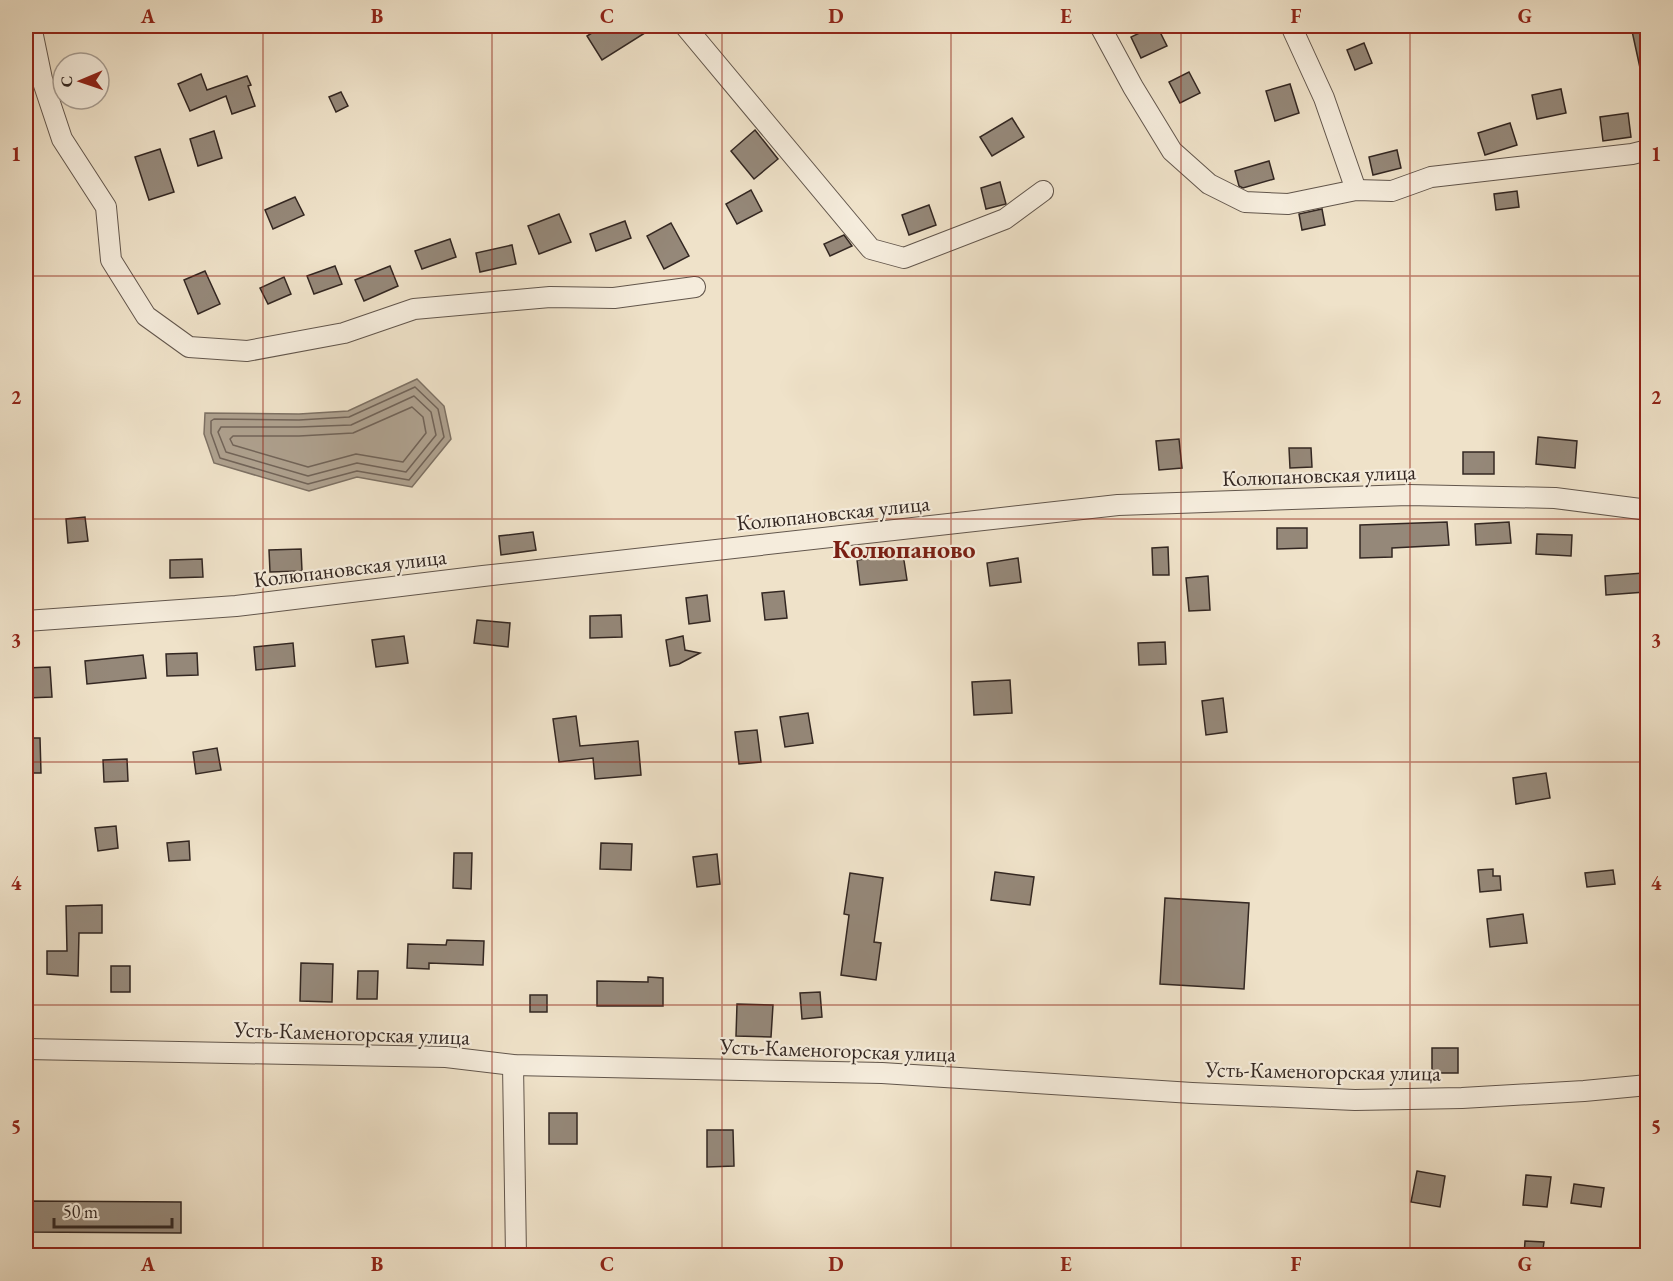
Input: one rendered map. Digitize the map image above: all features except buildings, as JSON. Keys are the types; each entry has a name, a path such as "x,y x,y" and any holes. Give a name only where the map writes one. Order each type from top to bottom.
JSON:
{"street":[{"path":"31,26 42,79 62,139 106,207 111,260 146,316 189,347 247,351 344,333 414,309 550,297 614,298 695,287"},
{"path":"685,26 871,249 903,258 1005,219 1043,191"},
{"path":"1100,26 1133,87 1172,151 1209,184 1245,202 1288,204 1356,190 1392,191 1431,177 1632,154 1647,150"},
{"path":"1291,26 1323,98 1356,190"},
{"name":"Колюпановская улица","path":"26,621 236,606 1118,505 1408,495 1555,498 1647,510"},
{"name":"Усть-Каменогорская улица","path":"26,1049 446,1057 513,1065 882,1073 1192,1093 1355,1100 1462,1098 1647,1085"},
{"path":"513,1065 516,1256"}],"water":[{"path":"417,379 444,406 451,439 412,487 357,477 309,491 214,463 204,434 205,413 299,414 348,411"}],"district":[{"name":"Колюпаново","path":"904,549"}]}
